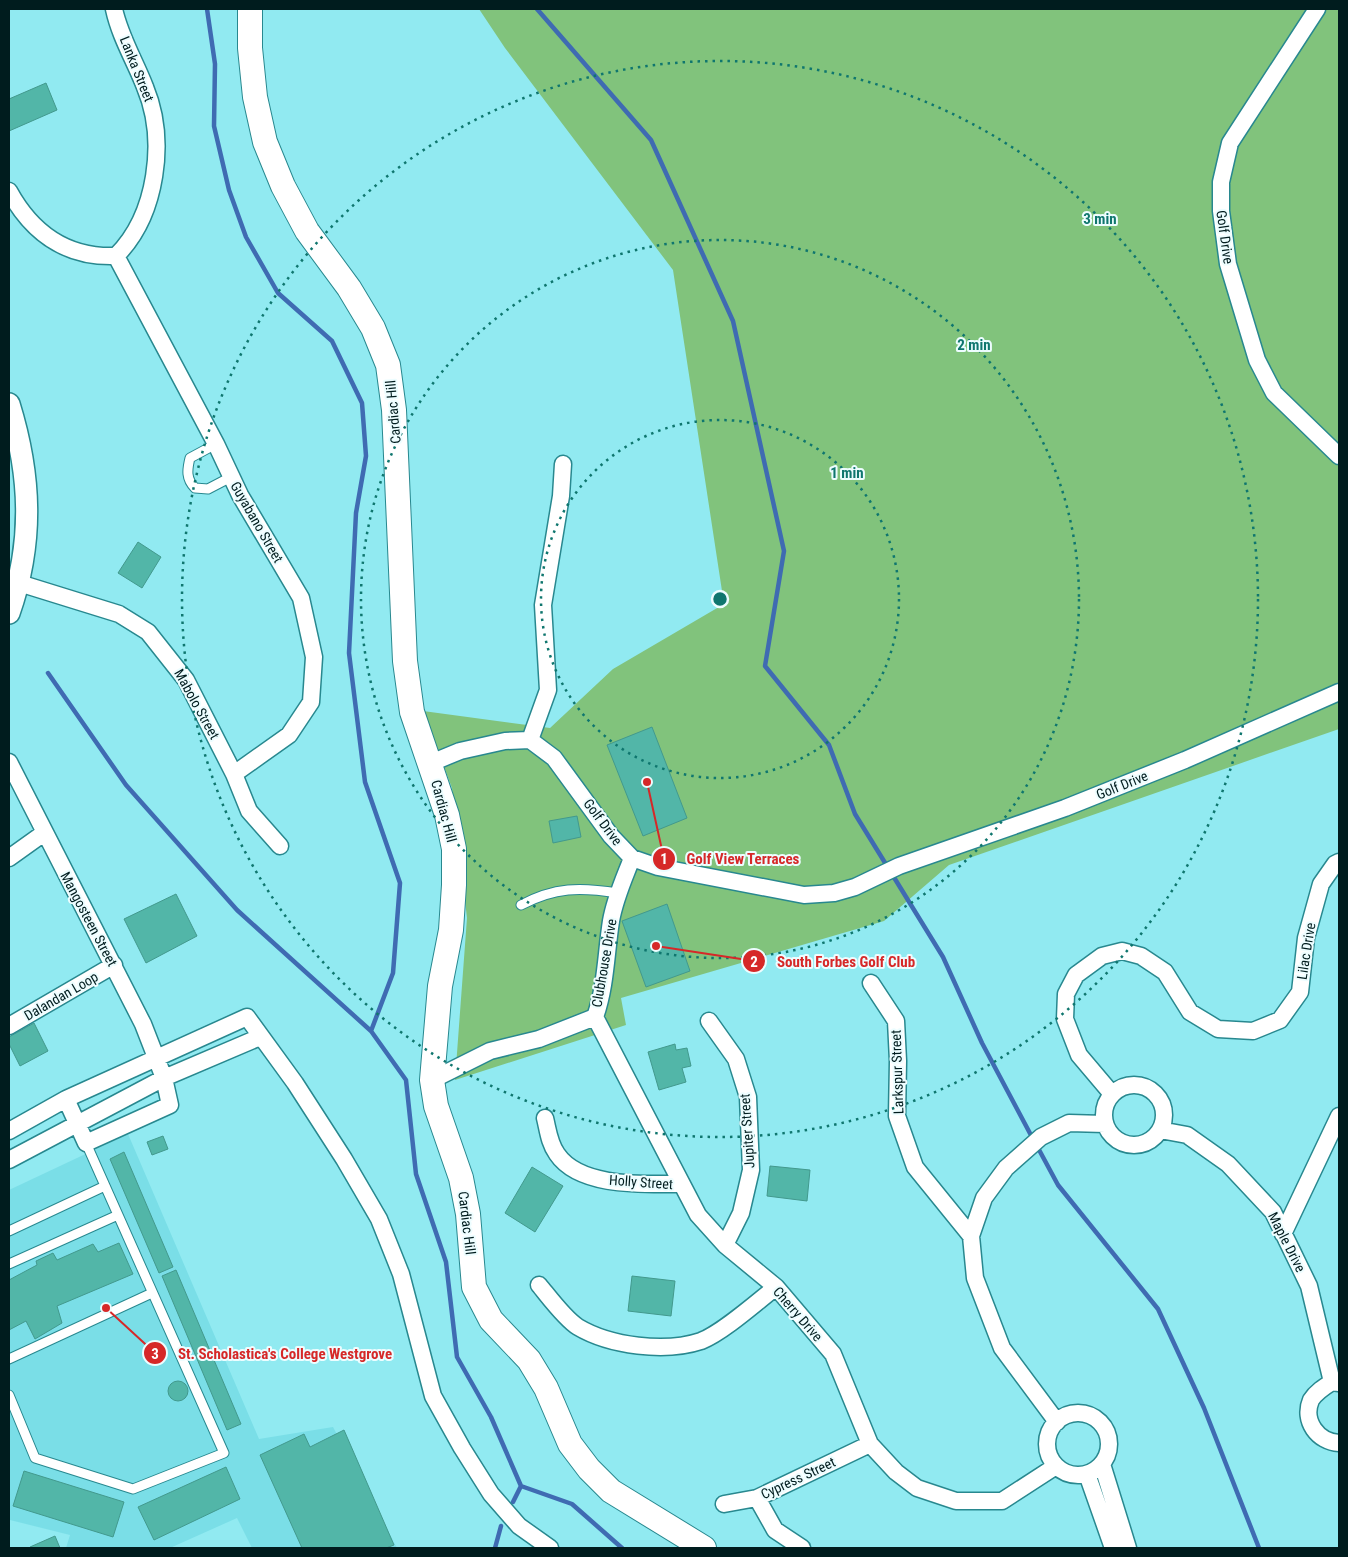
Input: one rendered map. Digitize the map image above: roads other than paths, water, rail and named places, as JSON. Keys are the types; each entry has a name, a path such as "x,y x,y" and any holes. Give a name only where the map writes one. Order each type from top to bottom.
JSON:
{"main road":[{"name":"Cardiac Hill","path":"250,9 256,97 265,142 283,186 307,231 349,288 373,328 388,365 394,410 405,661 412,712 431,763 447,816 454,849 451,930 440,986 432,1080 436,1106 460,1178 468,1214 474,1287 491,1320 529,1360 546,1388 570,1444 589,1469 611,1491 704,1548"}],"street":[{"name":"Lanka Street","path":"114,9 126,47 149,97 154,115 157,140 153,176 143,212 126,246 116,256"},
{"name":"Golf Drive","path":"1317,9 1230,143 1221,182 1221,211 1228,264 1257,360 1274,393 1339,456"},
{"path":"9,191 20,213 37,230 58,244 81,253 101,257 116,256"},
{"name":"Guyabano Street","path":"116,256 216,444 231,477 301,598 314,657 311,702 289,735 234,774"},
{"path":"9,404 25,465 27,509 25,551 19,583 9,613"},
{"path":"431,763 460,751 505,741 530,740 548,690 543,605 561,496 564,464"},
{"name":"Mabolo Street","path":"19,583 118,614 148,632 186,680 234,774 249,811 280,846"},
{"name":"Golf Drive","path":"530,740 554,758 611,836 632,858 658,867 804,895 834,893 899,866 1102,793 1185,760 1339,692"},
{"name":"Mangosteen Street","path":"9,762 143,1024 164,1078 170,1105 86,1143"},
{"path":"9,858 44,833"},
{"name":"Clubhouse Drive","path":"432,1080 490,1051 539,1039 595,1016 600,1002 611,920 618,893 632,858"},
{"name":"Lilac Drive","path":"1112,1094 1079,1056 1064,1019 1066,994 1076,975 1102,956 1122,951 1141,956 1165,972 1190,1012 1218,1029 1253,1031 1280,1020 1300,992 1306,938 1321,884 1335,864 1339,862"},
{"name":"Dalandan Loop","path":"9,1026 114,965"},
{"name":"Larkspur Street","path":"871,983 896,1021 898,1061 897,1116 915,1167 971,1236"},
{"name":"Cherry Drive","path":"595,1016 698,1215 725,1245 776,1287 833,1354 870,1444 896,1472 917,1488 956,1501 1002,1501 1056,1466"},
{"path":"9,1131 66,1100 156,1057 247,1017 295,1083 344,1159 379,1219 401,1274 433,1396 462,1448 491,1494 518,1526 550,1548"},
{"name":"Jupiter Street","path":"709,1021 736,1059 748,1097 751,1170 742,1213 725,1245"},
{"path":"9,1160 164,1078 260,1037"},
{"path":"1134,1085 1146,1087 1156,1095 1162,1105 1164,1118 1160,1130 1151,1139 1140,1144 1127,1144 1118,1140 1110,1133 1105,1124 1104,1113 1106,1103 1112,1094 1122,1087 1134,1085"},
{"path":"66,1100 78,1122 86,1143"},
{"path":"1283,1234 1339,1116"},
{"name":"Holly Street","path":"545,1118 550,1142 558,1156 576,1171 600,1179 629,1184 681,1184"},
{"path":"1057,1422 1002,1348 975,1278 971,1236 984,1198 1006,1168 1041,1136 1069,1124 1105,1124"},
{"name":"Maple Drive","path":"1160,1130 1187,1135 1228,1164 1274,1212 1309,1286 1336,1382"},
{"path":"539,1285 577,1326 611,1341 652,1348 701,1341 734,1320 776,1287"},
{"path":"1336,1382 1317,1392 1311,1401 1308,1411 1310,1422 1315,1431 1322,1438 1339,1443"},
{"path":"1078,1413 1087,1414 1101,1424 1108,1439 1108,1450 1102,1464 1087,1474 1074,1475 1056,1466 1047,1446 1052,1426 1063,1416 1078,1413"},
{"name":"Cypress Street","path":"724,1504 757,1498 870,1444"},
{"path":"1102,1464 1128,1548"},
{"path":"1087,1474 1113,1548"},
{"path":"757,1498 775,1530 802,1548"}],"lane":[{"path":"216,444 190,458 187,470 189,483 195,488 208,489 231,477"},
{"path":"521,905 537,896 561,889 586,888 618,893"},
{"path":"9,1395 35,1458 133,1489 224,1453 86,1143"},
{"path":"9,1231 105,1186"},
{"path":"9,1264 118,1215"},
{"path":"9,1358 152,1293"}],"waterway":[{"path":"207,9 215,64 214,126 229,190 246,237 278,293 332,341 362,403 366,456 356,513 349,653 365,782 400,883 393,973 371,1031"},
{"path":"537,9 651,140 733,321 784,551 765,666 829,745 855,814 943,957 982,1043 1033,1139"},
{"path":"48,673 126,785 237,910 371,1031 406,1080 416,1174 446,1262 457,1357 491,1417 521,1486 572,1504 622,1548"},
{"path":"1037,1146 1058,1185 1158,1309 1204,1408 1259,1548"},
{"path":"513,1502 521,1486"},
{"path":"495,1548 501,1526"}],"place":[{"name":"Golf View Terraces","path":"647,782"},
{"name":"South Forbes Golf Club","path":"656,946"},
{"name":"St. Scholastica's College Westgrove","path":"106,1308"}]}
